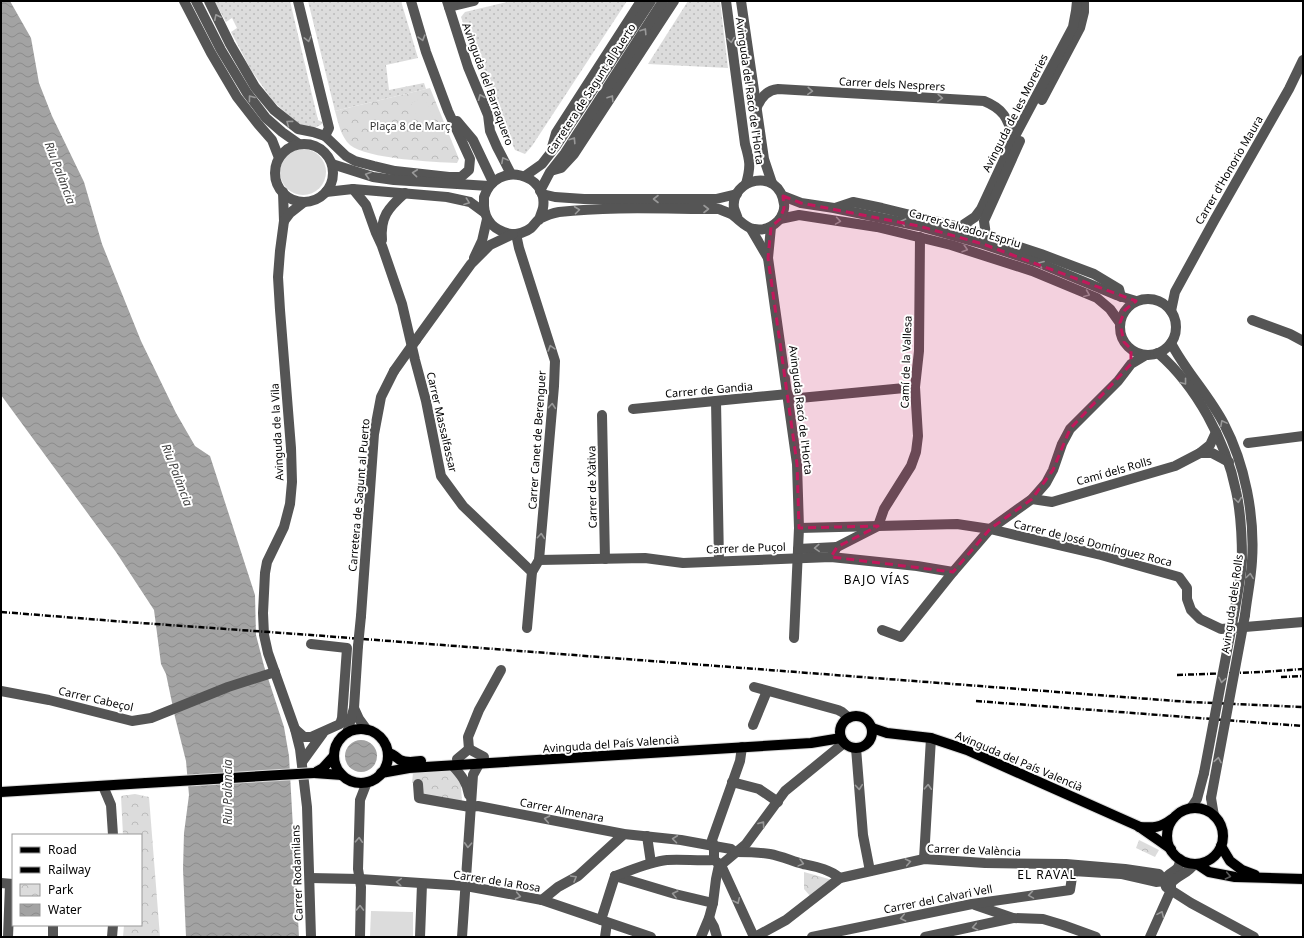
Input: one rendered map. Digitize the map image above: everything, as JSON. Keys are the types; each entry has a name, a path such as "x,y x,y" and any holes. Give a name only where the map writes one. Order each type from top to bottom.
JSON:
{"main road":[{"path":"871,740 872,728 868,722 859,716 849,718 842,724 842,738 849,747 856,748 865,746 871,740 887,733"},
{"name":"Avinguda del País Valencià","path":"872,728 887,733 931,738 968,750 1138,826 1171,849"},
{"path":"314,773 323,768 334,756 338,742 347,733 357,729 375,733 381,738 388,753 388,761 386,768 375,779 367,782 353,782 342,775 337,769 334,756"},
{"name":"Avinguda del País Valencià","path":"381,774 409,768 455,763 809,737 842,738"},
{"name":"Avinguda del País Valencià","path":"481,761 742,748 811,743 842,738"},
{"name":"Avinguda del País Valencià","path":"388,753 393,754 401,760 409,762 455,763"},
{"path":"1,792 314,773 342,775"},
{"path":"1195,864 1207,861 1215,855 1221,846 1223,836 1221,825 1214,816 1208,811 1200,808 1191,808 1181,812 1172,820 1168,829 1168,839 1171,849 1180,859 1195,864 1209,872 1228,876 1303,879"},
{"name":"Avinguda del País Valencià","path":"1138,826 1152,828 1163,826 1172,820"},
{"path":"1221,846 1230,861 1242,870 1262,877"}],"street":[{"path":"184,1 211,53 237,97 272,140 279,158"},
{"path":"196,1 221,50 247,93 266,118 299,144"},
{"path":"210,1 230,44 251,81 274,110 298,130 313,132 325,136 346,156 355,161 395,171 461,177 469,170 470,159 448,110 426,52 411,1"},
{"path":"298,1 330,128 325,136"},
{"path":"448,4 474,1"},
{"path":"550,155 556,133 641,1"},
{"name":"Carretera de Sagunt al Puerto","path":"525,176 542,164 550,155 651,1"},
{"name":"Carretera de Sagunt al Puerto","path":"541,192 550,172 565,153 663,1"},
{"path":"550,172 561,168 574,154 674,1"},
{"name":"Avinguda del Racó de l'Horta","path":"726,1 745,144 750,161 750,170 746,184"},
{"name":"Avinguda del Racó de l'Horta","path":"741,1 764,159 772,183"},
{"name":"Avinguda de les Moreries","path":"960,226 976,217 981,209 1014,138 1073,26 1077,1"},
{"name":"Avinguda de les Moreries","path":"986,235 984,221 1019,143 1080,28 1084,12 1084,1"},
{"name":"Avinguda del Barraquero","path":"448,4 468,67 488,115 490,131 511,174"},
{"name":"Carrer d'Honorio Maura","path":"1171,311 1175,292 1289,89 1303,60"},
{"name":"Carrer dels Nesprers","path":"757,107 761,98 771,90 778,89 984,101 996,106 1008,120 1014,138"},
{"path":"448,110 473,140 491,184"},
{"path":"299,144 313,145 320,148 332,164 333,178 330,187 316,200 304,202 292,199 279,188 275,177 275,170 279,158 288,149 299,144"},
{"path":"332,164 373,177 394,180 491,184"},
{"path":"486,216 484,199 491,184 502,176 511,174 525,176 534,182 541,192 543,207 539,220"},
{"path":"326,192 353,189 447,197 470,202 486,216 498,230 515,234 530,229 539,220 554,213 586,209 719,210 730,213 751,229 761,230 771,227 780,219 784,208 783,196 778,188 772,183 759,180 746,184 737,194 734,207 738,219"},
{"name":"Carrer Massalfassar","path":"353,189 366,205 402,304 426,401 441,476 463,506 532,572"},
{"name":"Avinguda de la Vila","path":"283,192 284,221 278,277 291,448 292,482 290,504 284,527 267,562 264,584 264,635 295,729 302,762"},
{"path":"541,192 555,197 584,199 716,199 737,194"},
{"name":"Carrer Massalfassar","path":"382,246 382,221 391,206 405,193"},
{"name":"Carrer Salvador Espriu","path":"783,196 801,203 834,208 919,226 984,244 1037,262 1122,297 1136,301"},
{"path":"284,221 290,213 304,202"},
{"path":"834,208 853,202 960,226 1094,274 1118,289 1122,297"},
{"name":"Carrer Salvador Espriu","path":"780,219 799,214 877,227 958,247 1032,272 1097,298 1110,309 1120,322"},
{"name":"Carretera de Sagunt al Puerto","path":"347,733 354,708 374,434 381,397 394,371 471,264 482,241 486,216"},
{"name":"Avinguda Racó de l'Horta","path":"771,227 768,258 797,464 799,528 794,638"},
{"name":"Avinguda Racó de l'Horta","path":"751,229 768,258"},
{"name":"Carretera de Sagunt al Puerto","path":"471,264 490,246 515,234"},
{"name":"Carrer Canet de Berenguer","path":"515,234 555,361 539,560 532,572 527,628"},
{"name":"Camí de la Vallesa","path":"878,526 884,508 911,466 916,452 918,436 915,387 919,351 920,237"},
{"path":"1158,300 1175,292"},
{"path":"882,630 901,637 953,572 990,529 1032,499 1046,483 1053,470 1062,444 1070,429 1118,381 1131,364 1146,355 1158,353 1171,343 1175,332 1176,322 1171,311 1166,305 1158,300 1147,298 1136,301 1125,310 1120,322 1120,333 1124,342 1131,349 1146,355"},
{"path":"1252,320 1290,334 1303,341"},
{"name":"Avinguda dels Rolls","path":"1171,343 1178,357 1203,389 1225,424 1233,460 1241,523 1242,562 1234,614 1206,766 1197,799 1191,808"},
{"path":"1131,349 1131,364"},
{"name":"Avinguda dels Rolls","path":"1158,353 1170,363 1196,397 1233,460 1246,487 1252,520 1252,560 1244,615 1211,798 1214,816"},
{"name":"Carrer de Gandia","path":"633,409 716,401 915,387"},
{"path":"716,401 719,561"},
{"name":"Carrer de Xàtiva","path":"602,414 605,559"},
{"name":"Camí dels Rolls","path":"1032,499 1052,502 1176,466 1200,453 1210,445 1216,432"},
{"path":"1248,443 1303,436"},
{"path":"1200,453 1212,453 1233,460"},
{"path":"799,528 957,524 990,529"},
{"path":"831,557 837,547 878,526"},
{"name":"Carrer de José Domínguez Roca","path":"990,529 1101,555 1179,577 1187,588 1187,599 1191,610 1200,619 1221,629 1303,622"},
{"name":"Carrer de Puçol","path":"539,560 645,558 683,563 798,554 837,547"},
{"name":"Carrer de Puçol","path":"798,554 917,566 953,572"},
{"path":"295,729 304,737 311,737 340,724 342,718 347,648 311,644"},
{"path":"462,937 473,775 481,761 469,749 468,737 479,710 501,670"},
{"name":"Carrer Cabeçol","path":"1,691 49,700 132,721 151,718 228,687 275,672"},
{"path":"754,687 838,710 849,718"},
{"path":"753,726 767,691"},
{"path":"354,708 359,720 367,730"},
{"path":"302,762 324,732"},
{"path":"615,876 651,863 679,859 718,863 728,860 746,844 786,791 842,738"},
{"path":"924,859 931,738"},
{"path":"736,852 771,854 822,868 834,873 840,878 786,920 754,937 718,863 712,840 740,762 742,748"},
{"path":"856,748 863,835 870,872"},
{"path":"469,749 455,763 468,789 470,806"},
{"name":"Carrer Rodamilans","path":"302,762 307,808 311,937"},
{"path":"360,937 361,887 358,869 360,800 367,782"},
{"path":"732,782 758,788 778,802"},
{"name":"Carrer Almenara","path":"418,784 419,798 478,806 624,834 681,840 731,849 736,852"},
{"path":"113,834 111,805 116,785"},
{"path":"103,786 111,805"},
{"path":"542,900 558,887 578,876 624,834"},
{"path":"647,836 651,863"},
{"name":"Carrer de València","path":"840,878 924,859 985,863 1066,864 1126,869 1158,874 1162,879 1156,882 1121,874 1073,871 1052,867 1052,864"},
{"path":"1180,859 1180,866 1178,869 1166,875 1162,879 1166,887 1191,903 1254,937"},
{"path":"701,937 709,918 713,903 718,863"},
{"path":"1150,937 1171,890 1171,882 1176,877 1191,869 1195,864"},
{"name":"Carrer del Calvari Vell","path":"812,937 972,904 1070,890 1073,871"},
{"path":"615,876 675,894 713,903"},
{"path":"605,937 604,922 615,876"},
{"name":"Carrer de la Rosa","path":"310,878 360,879 466,886 542,900 651,937"},
{"path":"8,884 8,937"},
{"path":"420,937 422,884"},
{"path":"972,904 1012,918"},
{"path":"709,918 714,926 717,937"},
{"path":"925,937 1012,918 1043,919 1063,924 1096,937"},
{"path":"53,926 53,937"},
{"path":"112,937 113,926"}],"highlighted area":[{"path":"783,196 801,203 919,226 983,244 1136,301 1125,310 1120,323 1124,342 1131,349 1131,364 1070,429 1053,470 1032,499 990,529 953,572 831,557 837,547 878,526 799,528 797,464 768,258 771,227 780,219 784,208"}],"green space":[{"path":"215,1 290,1 318,120 322,122 322,124 313,129 298,124 273,101 251,70 231,32 237,28 232,18 226,22"},
{"path":"308,1 401,1 418,58 386,65 389,90 424,83 426,89 335,111"},
{"path":"511,1 627,1 532,146 525,154 515,150 478,66 461,17 465,12"},
{"path":"688,1 720,1 728,68 648,64"},
{"name":"Plaça 8 de Març","path":"430,88 459,159 457,163 401,159 371,154 350,145 344,138 335,111"},
{"path":"424,97 436,124 422,130 411,103"},
{"path":"303,149 316,153 322,159 326,172 322,185 316,191 303,195 290,191 284,185 280,172 284,159 290,153"},
{"path":"450,770 458,774 461,786 462,802 422,796 418,784 412,783 413,773"},
{"path":"135,794 149,797 160,937 123,937 124,926 142,926 142,834 123,834 121,796"},
{"path":"1139,840 1159,850 1155,857 1136,848"},
{"path":"804,872 831,880 811,897 804,889"},
{"path":"371,911 413,912 413,937 370,936"}],"water":[{"name":"Riu Palància","path":"1,1 10,1 31,38 39,83 52,116 84,182 102,244 141,341 176,413 195,446 210,456 255,595 256,635 264,666 284,727 289,756 299,937 186,937 183,869 184,833 189,795 186,761 166,674 161,664 154,610 116,552 1,395"},
{"path":"358,740 364,740 374,747 377,756 376,762 370,769 364,772 358,772 348,765 345,759 345,753 352,743"}],"railway":[{"path":"1,612 1189,702 1303,707"},
{"path":"1177,675 1303,669"},
{"path":"1281,677 1303,676"},
{"path":"976,701 1303,726"}],"district":[{"name":"BAJO VÍAS","path":"877,580"},
{"name":"EL RAVAL","path":"1047,875"}]}
